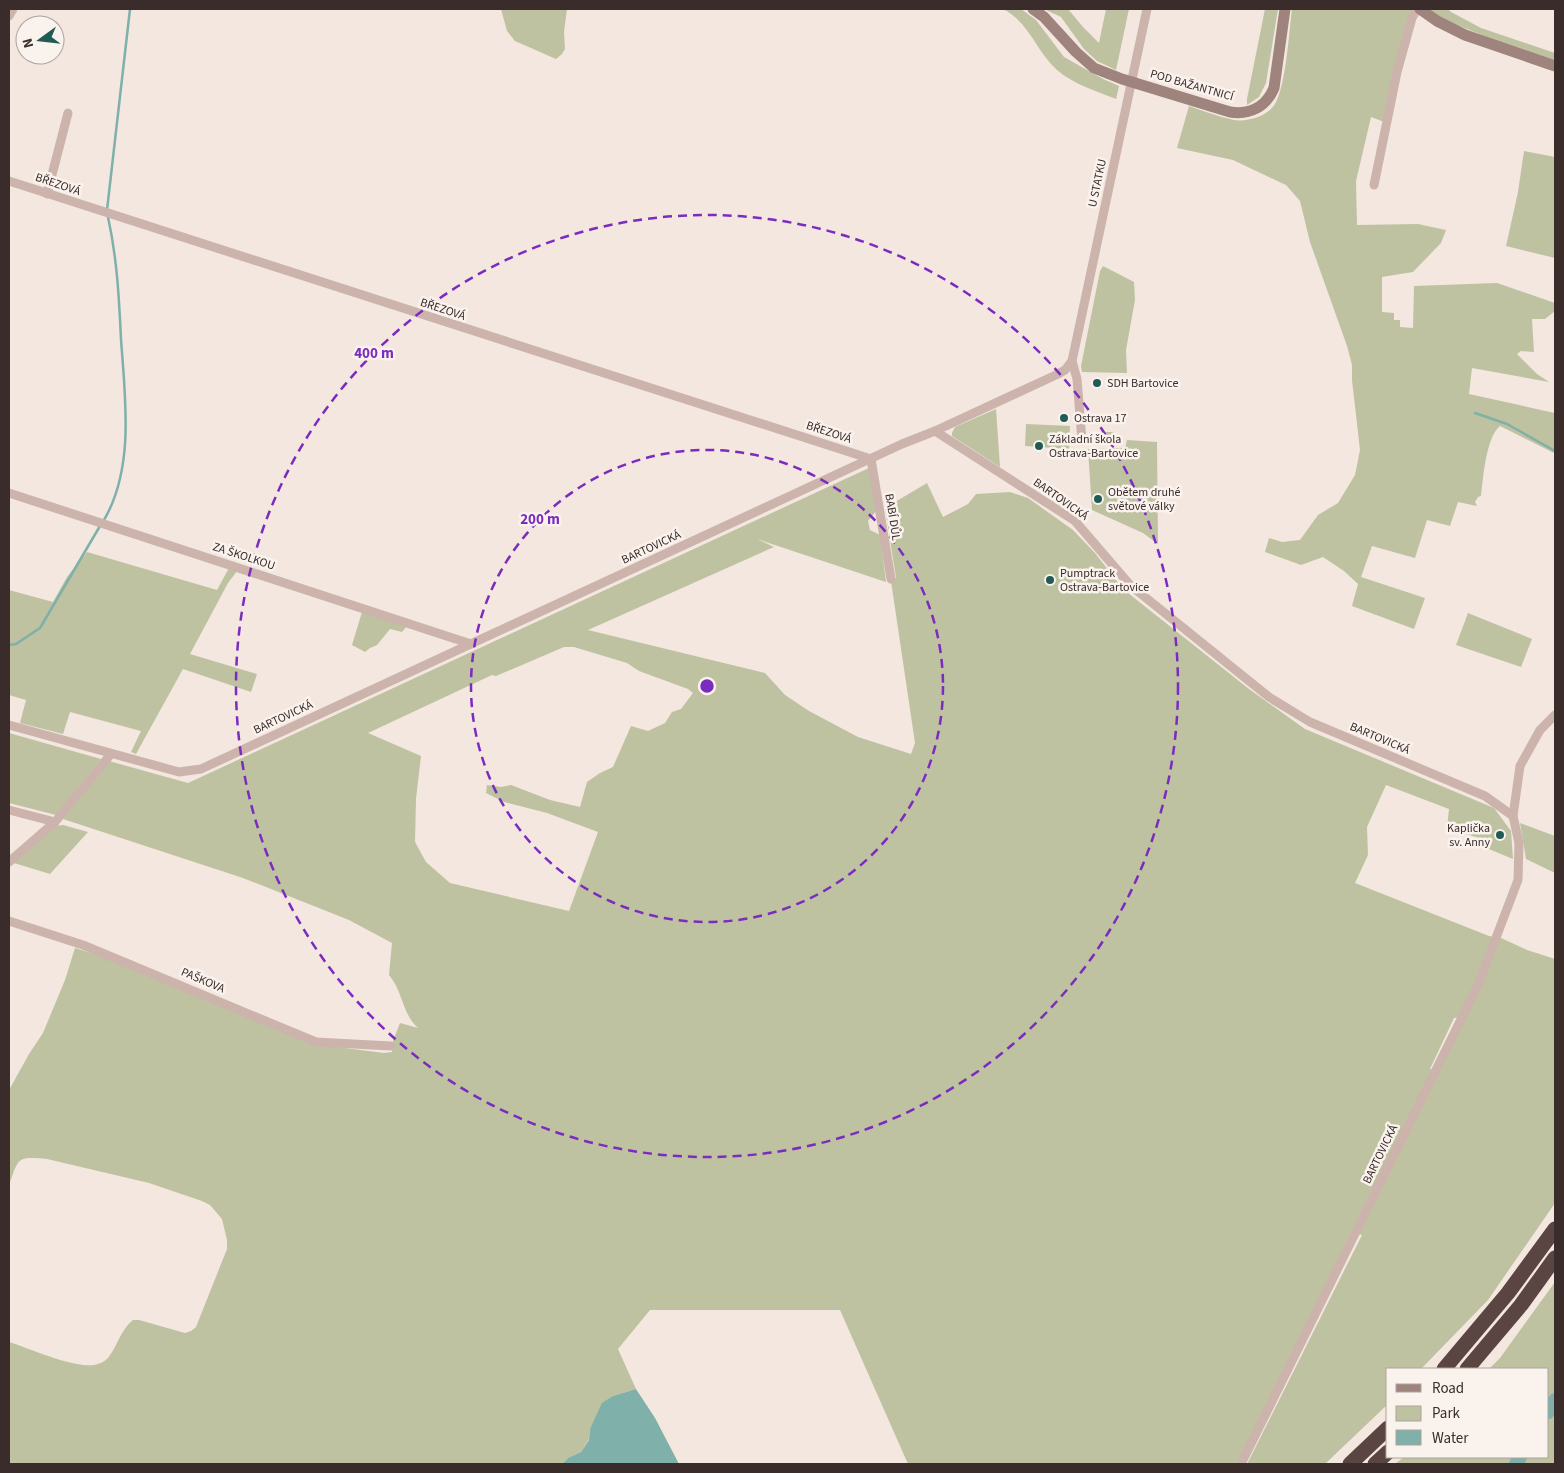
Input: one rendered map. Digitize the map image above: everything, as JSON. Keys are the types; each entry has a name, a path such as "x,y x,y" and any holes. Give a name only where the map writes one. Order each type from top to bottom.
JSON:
{"highway":[{"path":"1445,1368 1508,1293 1555,1229"},
{"path":"1468,1368 1521,1305 1555,1258"},
{"path":"1350,1464 1386,1430"},
{"path":"1374,1464 1386,1454"}],"street":[{"path":"9,16 13,9"},
{"name":"POD BAŽANTNICÍ","path":"1033,9 1044,17 1076,52 1090,64 1108,74 1230,112 1244,113 1255,110 1265,102 1274,88 1285,9"},
{"name":"U STATKU","path":"1082,441 1077,379 1072,362 1146,9"},
{"path":"1374,185 1397,72 1412,18 1419,9 1437,21 1466,35 1555,66"},
{"path":"47,194 68,113"},
{"name":"BŘEZOVÁ","path":"9,181 871,459"},
{"path":"935,431 1058,374 1065,370 1072,362"},
{"name":"BARTOVICKÁ","path":"9,725 179,772 201,769 935,431 1075,522 1130,585 1269,697 1310,722 1485,796 1512,816 1519,843 1518,880 1478,985 1241,1464"},
{"name":"BABÍ DŮL","path":"871,459 890,579"},
{"name":"ZA ŠKOLKOU","path":"9,493 471,644"},
{"path":"1512,816 1520,766 1540,730 1555,714"},
{"path":"9,862 55,822 111,754"},
{"path":"9,810 55,822"},
{"name":"PAŠKOVA","path":"9,921 91,948 316,1042 391,1046"}],"green space":[{"path":"501,9 567,9 564,32 565,49 562,54 556,59 515,41 507,31"},
{"path":"1003,9 1021,9 1036,20 1064,57 1119,86 1116,99 1077,83 1063,75 1043,54 1019,21"},
{"path":"1044,9 1068,9 1099,43 1106,9 1129,9 1116,70 1097,61 1084,49 1061,17"},
{"path":"1265,9 1278,9 1266,83 1259,97 1247,105 1247,99"},
{"path":"1292,9 1411,10 1387,123 1371,117 1356,181 1357,225 1418,224 1446,230 1441,243 1413,272 1382,277 1382,312 1394,313 1394,320 1400,320 1400,327 1413,328 1414,286 1497,283 1555,303 1555,311 1545,319 1532,319 1534,352 1521,351 1517,354 1537,374 1549,382 1472,368 1469,394 1555,413 1554,453 1500,426 1495,431 1488,448 1481,496 1475,502 1477,506 1458,502 1450,526 1427,520 1415,558 1372,546 1361,577 1425,598 1414,629 1352,606 1358,584 1344,571 1323,557 1301,565 1265,552 1269,538 1282,542 1300,540 1318,515 1338,503 1355,475 1360,450 1352,365 1310,242 1300,201 1286,185 1233,160 1177,148 1189,106 1234,120 1251,119 1263,115 1272,108 1282,84"},
{"path":"1430,9 1448,9 1481,28 1555,53 1555,61 1519,50 1440,18"},
{"path":"1524,151 1555,157 1555,258 1506,246 1518,192"},
{"path":"1103,266 1134,282 1135,300 1126,350 1127,373 1082,372 1081,366 1100,271"},
{"path":"996,409 1000,467 952,436 955,427"},
{"path":"1026,424 1070,426 1069,449 1025,446"},
{"path":"1089,432 1114,432 1115,442 1090,443"},
{"path":"1127,440 1157,442 1158,544 1143,533 1092,510 1088,449 1125,448"},
{"path":"869,468 876,511 868,521 870,530 880,535 886,582 757,539 774,547 588,630 765,673 785,695 809,711 858,737 911,754 915,743 891,581 896,578 885,508 927,483 943,517 968,504 976,494 1010,492 1028,498 1073,530 1095,553 1123,589 1249,689 1305,729 1494,808 1511,831 1513,859 1479,845 1482,839 1447,828 1449,809 1386,785 1367,827 1368,855 1355,883 1489,936 1501,938 1527,950 1555,959 1555,1203 1488,1300 1422,1368 1386,1368 1386,1406 1325,1464 1247,1464 1362,1235 1351,1232 1240,1464 908,1464 840,1310 650,1310 618,1349 636,1389 613,1396 590,1429 589,1439 581,1452 568,1458 562,1464 9,1464 9,1342 75,1364 94,1365 108,1358 125,1328 133,1320 185,1333 191,1331 196,1327 227,1249 222,1219 210,1205 149,1183 47,1159 29,1158 17,1164 9,1185 9,1090 43,1033 65,980 75,948 104,957 313,1044 384,1053 392,1052 393,1041 400,1023 418,1028 405,1009 394,981 389,975 392,943 349,920 243,878 63,819 109,761 188,783","holes":["564,647 574,647 627,663 639,671 688,689 693,693 681,709 672,712 665,723 648,731 631,726 613,767 587,782 580,807 550,800 511,785 501,787 487,785 486,793 504,802 547,813 598,832 569,911 450,883 426,862 415,842 416,799 421,756 368,733 492,675 496,676","1463,1017 1439,1072 1430,1069 1454,1018"]},
{"path":"87,552 217,590 229,568 237,571 228,583 190,654 257,674 251,692 183,669 136,754 131,752 141,731 70,712 63,734 20,723 26,700 9,695 9,590 53,602 67,577"},
{"path":"362,612 407,626 402,632 390,629 377,645 365,652 352,645"},
{"path":"1468,613 1532,639 1521,667 1456,645"},
{"path":"9,733 101,759 56,815 9,803"},
{"path":"1520,823 1555,836 1555,873 1526,859"},
{"path":"63,825 88,832 50,874 14,863 55,826"},
{"path":"1555,1282 1555,1464 1395,1464 1403,1458 1549,1458 1549,1368 1490,1368 1500,1358"}],"water":[{"path":"636,1389 655,1418 679,1464 562,1464 568,1458 581,1452 589,1440 590,1429 602,1403 613,1396"}],"waterway":[{"path":"107,210 130,9"},
{"path":"104,520 114,499 120,478 126,431 116,263 108,217"},
{"path":"1475,413 1507,424 1555,451"},
{"path":"9,645 16,644 40,628 100,526"},
{"path":"1549,1410 1555,1400"},
{"path":"1516,1464 1519,1458"}],"place":[{"name":"SDH Bartovice","path":"1097,383"},
{"name":"Ostrava 17","path":"1064,418"},
{"name":"Základní škola Ostrava-Bartovice","path":"1039,446"},
{"name":"Obětem druhé světové války","path":"1098,499"},
{"name":"Pumptrack Ostrava-Bartovice","path":"1050,580"},
{"name":"Kaplička sv. Anny","path":"1500,835"}]}
